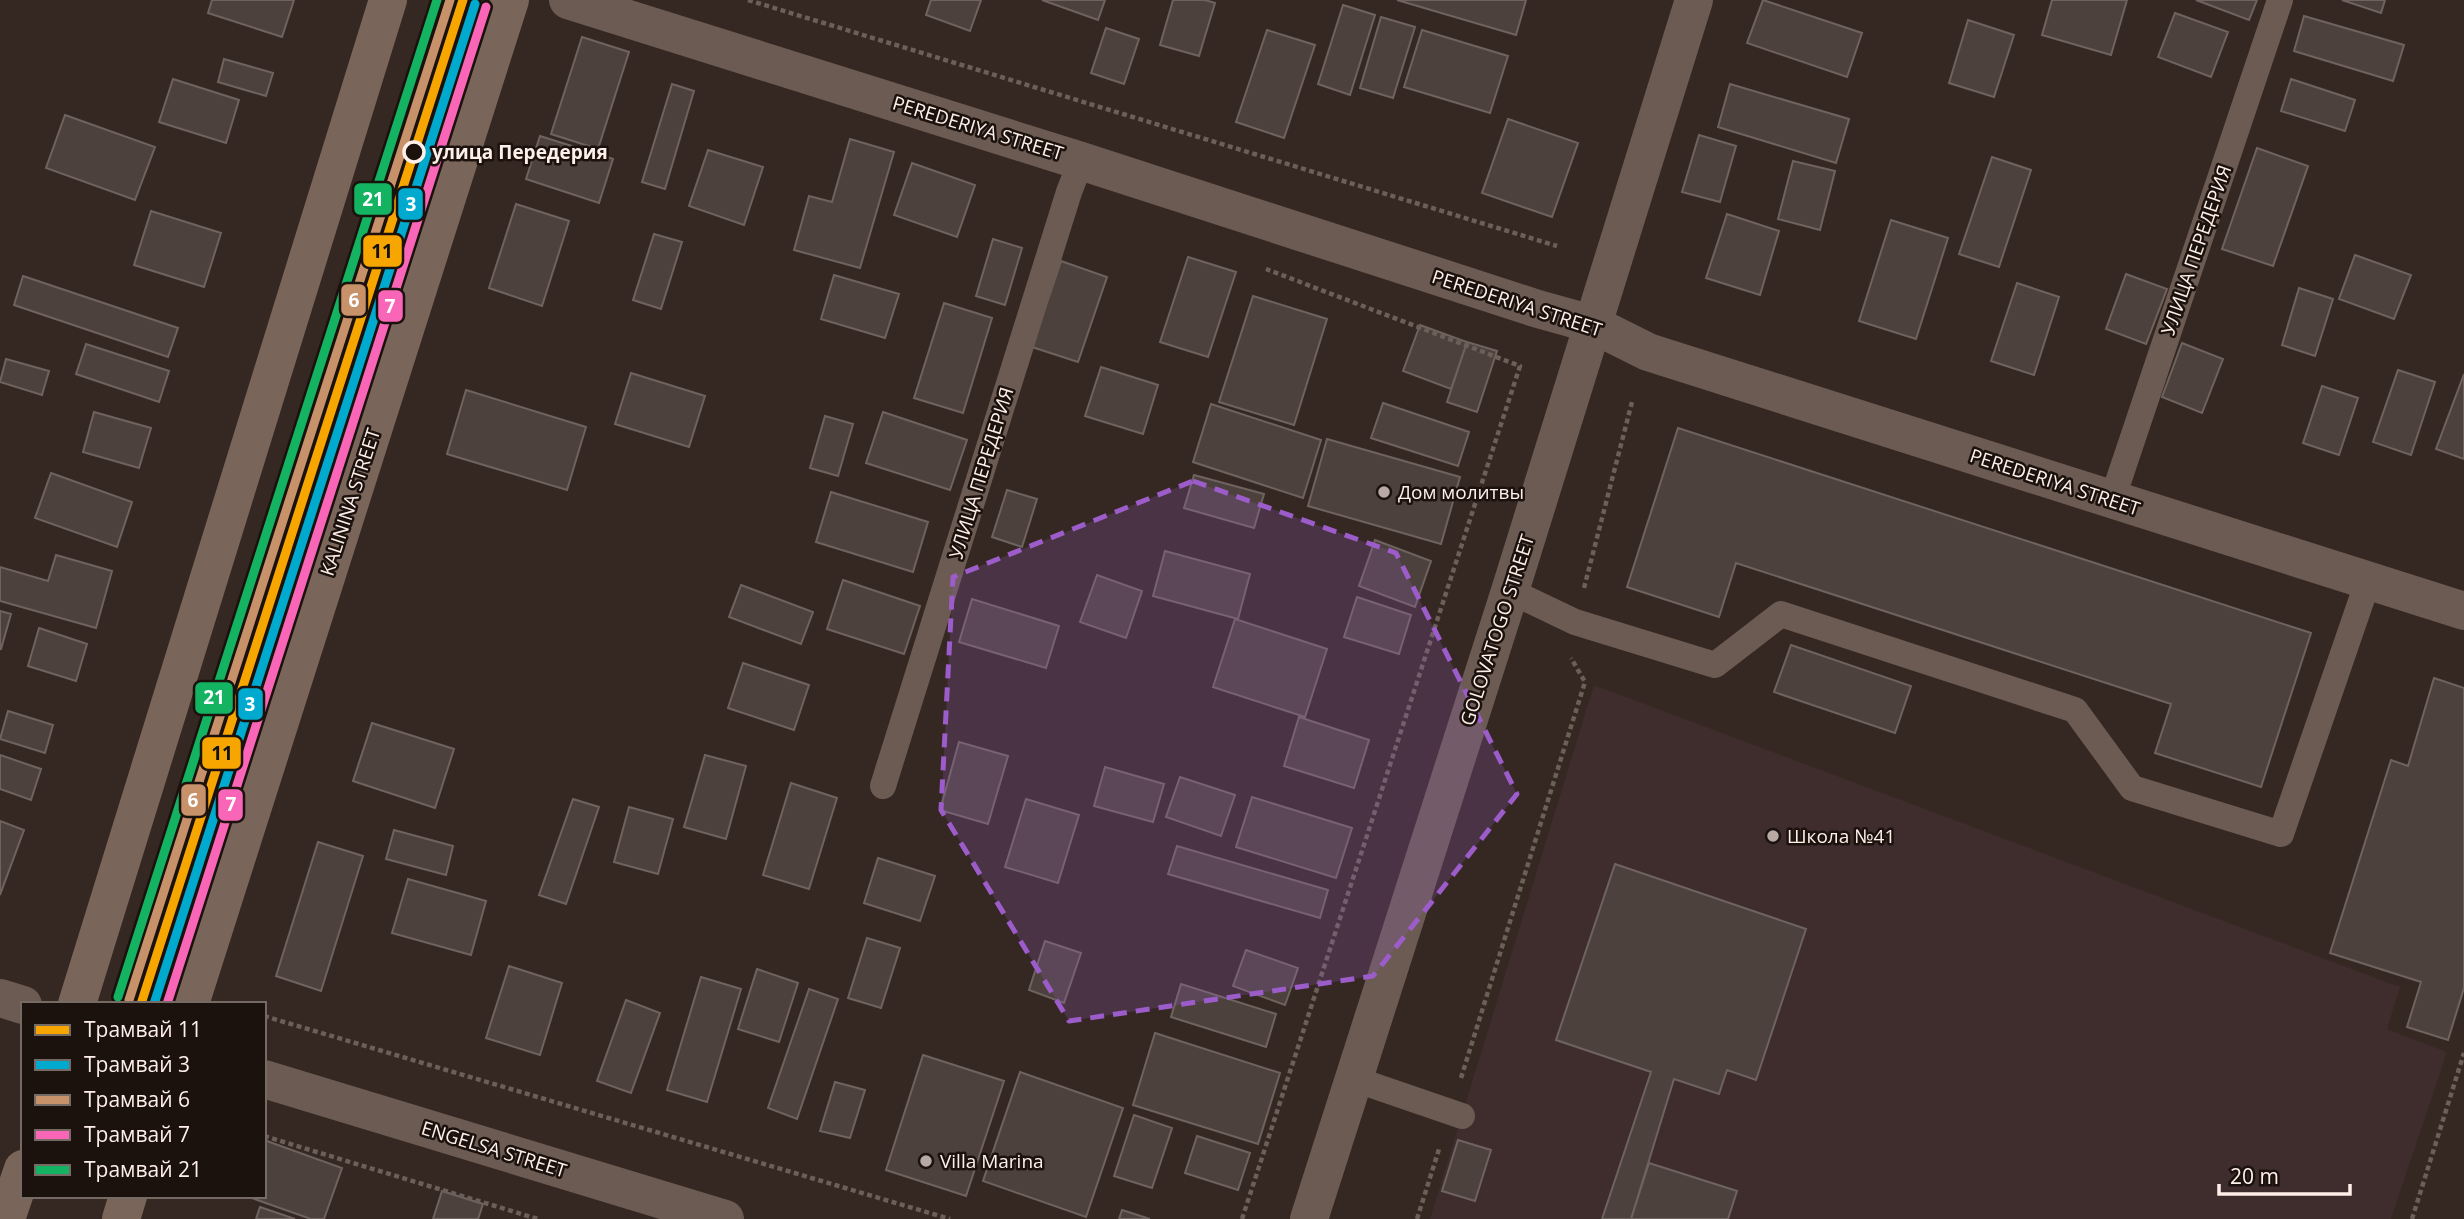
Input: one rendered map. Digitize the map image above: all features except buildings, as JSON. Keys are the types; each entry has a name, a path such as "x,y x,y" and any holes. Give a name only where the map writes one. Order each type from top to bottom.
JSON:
{"main road":[{"path":"78,1002 388,0"},
{"name":"KALININA STREET","path":"191,1002 510,0"},
{"path":"6,1219 21,1175"},
{"path":"121,1219 127,1198"}],"street":[{"name":"PEREDERIYA STREET","path":"568,0 1592,324 1647,352 2464,611"},
{"name":"GOLOVATOGO STREET","path":"1309,1219 1510,591 1694,0"},
{"path":"0,998 21,1004"},
{"name":"ENGELSA STREET","path":"266,1080 725,1219"}],"lane":[{"name":"УЛИЦА ПЕРЕДЕРИЯ","path":"2112,500 2280,0"},
{"name":"УЛИЦА ПЕРЕДЕРИЯ","path":"883,786 1081,161"},
{"path":"1510,591 1575,622 1715,665 1781,614 2075,710 2132,788 2281,834 2368,581"},
{"path":"1354,1079 1456,1115"}],"path":[{"path":"748,0 1557,246"},
{"path":"1242,1219 1520,366"},
{"path":"1417,1219 1456,1115 1585,682 1564,646 1575,622 1632,402"},
{"path":"266,1017 950,1219"},
{"path":"2412,1219 2464,1053"},
{"path":"266,1137 538,1219"}],"highlighted area":[{"path":"1193,481 1396,553 1517,794 1373,976 1069,1021 941,810 953,577"}],"shaded area":[{"name":"Школа №41","path":"1594,685 2400,987 2387,1029 2447,1052 2391,1219 1430,1219"}],"tram line":[{"name":"21","path":"118,997 437,0"},
{"name":"6","path":"129,1000 450,0"},
{"name":"11","path":"142,1002 463,0"},
{"name":"3","path":"155,1002 475,4"},
{"name":"7","path":"168,1002 486,7"}],"place":[{"name":"улица Передерия","path":"414,152"},
{"name":"Дом молитвы","path":"1384,492"},
{"name":"Школа №41","path":"1773,836"},
{"name":"Villa Marina","path":"926,1161"}]}
